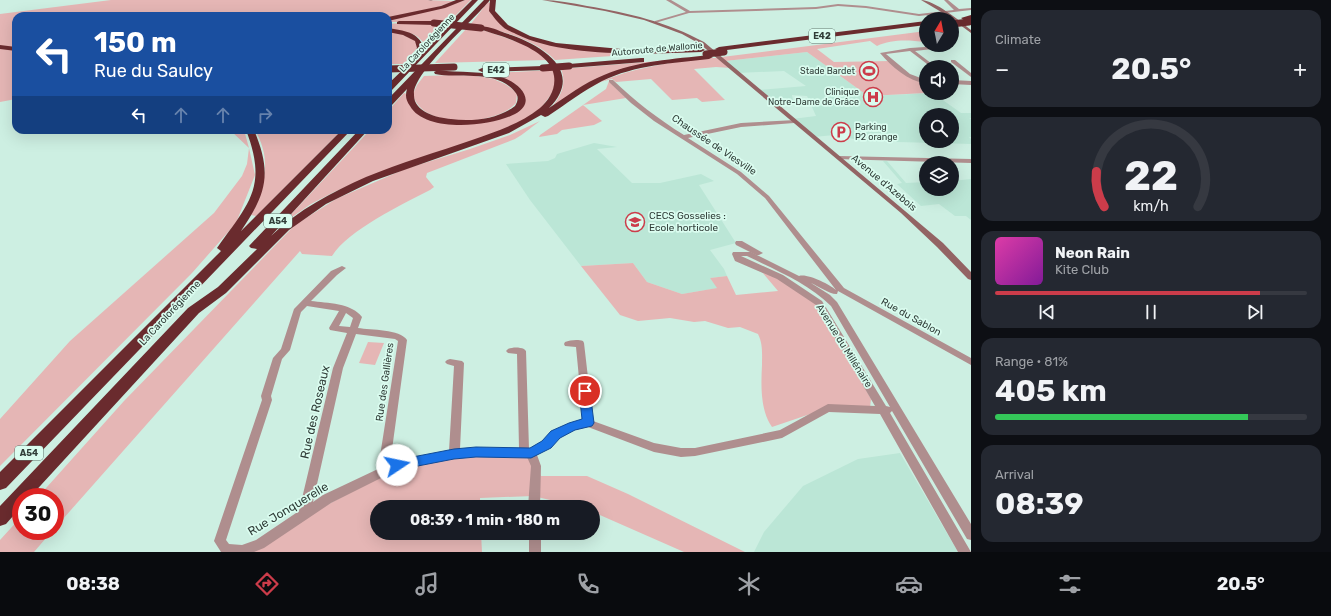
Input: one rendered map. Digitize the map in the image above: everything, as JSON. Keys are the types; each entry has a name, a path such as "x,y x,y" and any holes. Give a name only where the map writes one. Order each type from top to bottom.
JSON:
{"highway":[{"path":"392,18 443,7 462,0"},
{"name":"La Carolorégienne","path":"392,85 475,0"},
{"name":"La Carolorégienne","path":"392,100 487,0"},
{"path":"493,0 492,11 501,23 524,35 546,42 574,48 606,51 724,54"},
{"path":"959,22 969,24"},
{"path":"392,23 434,23 481,28 508,35 540,50 556,67 559,79 556,91 546,106 525,121 506,131"},
{"name":"Autoroute de Wallonie","path":"392,69 451,71 724,54 919,24"},
{"name":"E42","path":"724,54 745,52 751,49 919,28"},
{"path":"392,31 405,33 418,40 420,48 412,64"},
{"path":"0,47 12,48"},
{"path":"0,52 12,54"},
{"path":"193,311 222,290 285,228 322,202 370,179 530,123 592,83 608,76 639,67 705,54"},
{"path":"392,73 438,72 451,71 500,79 515,86 522,96 522,101 516,110 487,120 463,122 436,119 419,112 409,98 411,89 418,78 422,69"},
{"path":"214,265 221,250 242,222 254,202 261,180 261,161 257,144 252,134"},
{"name":"La Carolorégienne","path":"0,483 343,134"},
{"name":"La Carolorégienne","path":"0,518 360,134"}],"street":[{"name":"Avenue d'Azebois","path":"544,0 657,22 692,37 724,54 794,121 940,245 971,277"},
{"path":"668,0 689,12"},
{"path":"923,0 944,12 971,9"},
{"path":"946,0 957,10"},
{"path":"657,22 689,12 816,8 835,5 856,6 919,15"},
{"path":"959,19 969,24"},
{"path":"910,49 925,60"},
{"path":"919,49 882,53 890,61 919,81"},
{"path":"959,66 971,75"},
{"name":"Chaussée de Viesville","path":"611,81 633,102 656,120 739,173 767,198 831,295"},
{"path":"959,82 971,83"},
{"path":"684,137 741,124 794,121"},
{"path":"839,158 971,161"},
{"path":"739,243 831,295"},
{"name":"Avenue du Millénaire","path":"831,295 780,277 738,259 736,254 748,254 831,295 883,410 965,552"},
{"name":"Rue Jonquerelle","path":"342,268 334,273 297,311 285,350 278,358 266,396 267,400 220,541 226,548 242,551 260,544 327,499 397,465 454,454 528,453 547,444 555,435 573,426 588,423"},
{"name":"Avenue du Millénaire","path":"831,295 834,304 971,535"},
{"name":"Rue du Sablon","path":"831,295 971,362"},
{"path":"304,303 344,309"},
{"name":"Rue des Roseaux","path":"304,515 338,368 354,331 358,317 354,312 344,309"},
{"name":"Rue des Gallières","path":"344,309 333,328 397,336 403,340 383,471"},
{"path":"568,344 580,343 588,423 653,448 683,453 695,452 782,434 828,408 896,410"},
{"path":"511,351 521,351 528,453 536,466 534,500"},
{"path":"450,362 459,362 454,454"},
{"path":"534,540 535,552"}],"shaded area":[{"path":"111,0 455,1 438,7 392,17 392,12 16,12"},
{"path":"465,0 471,0 449,22 392,22 392,19 447,6"},
{"path":"488,2 490,3 492,15 507,28 548,43 655,53 555,60 537,46 516,36 493,29 470,25"},
{"path":"12,12 12,100 0,102 0,14"},
{"path":"392,24 446,25 426,45 413,34 392,30"},
{"path":"467,28 486,31 529,46 548,60 435,63"},
{"path":"392,31 397,32 415,40 418,47 404,64 392,64"},
{"name":"Stade Bardet","path":"919,32 919,42 894,41 877,46 870,41 817,49 834,62 890,61 919,82 919,93 868,96 807,52 725,61 722,57"},
{"name":"Clinique Notre-Dame de Grâce","path":"807,52 868,96 919,94 919,100 943,100 954,108 919,108 919,143 862,141 849,138 844,134 814,137 792,119 816,116 807,96 792,95 793,100 767,98 758,90 806,86 784,71 737,73 725,61"},
{"path":"703,58 718,58 731,68 716,67 694,69 725,100 702,102 697,98 672,100 651,79 616,82 612,79 600,82 637,70 663,64"},
{"path":"683,59 626,69 552,107 562,90 563,74 561,69"},
{"path":"554,70 556,82 552,93 541,108 522,121 492,134 369,177 334,192 311,204 282,224 366,134 392,134 392,106 404,93 407,94 410,104 416,112 424,117 445,121 501,118 507,115 525,98 521,89 515,84 472,74"},
{"path":"424,76 479,76 503,83 517,94 516,103 506,111 493,116 477,120 460,121 444,119 429,114 419,106 413,94 417,85"},
{"path":"609,81 626,98 583,105 606,89"},
{"path":"583,105 602,121 594,125 562,130 557,134 539,137 540,135"},
{"name":"Clinique Notre-Dame de Grâce","path":"959,112 971,113 971,118 969,118 971,119 971,137 969,137 971,139 971,144 959,144"},
{"path":"540,121 515,139 427,173 426,177 434,187 363,227 340,246 332,256 302,254 300,251 64,518 64,488 46,488 124,401 295,225 336,199 405,169 510,135"},
{"path":"234,134 245,134 249,148"},
{"path":"257,134 338,134 256,216 251,215 260,193 265,173 264,152"},
{"name":"CECS Gosselies : Ecole horticole","path":"594,143 617,147 597,149 632,183 660,183 701,174 714,181 699,185 736,243 710,250 724,269 727,276 710,278 718,288 682,294 647,282 633,263 581,266 530,200 506,164 548,161 555,158 557,154"},
{"path":"249,148 255,175 236,223 192,273 0,466 0,419 70,341 214,213 242,176 247,164"},
{"path":"883,161 887,161 906,183 919,182 919,196 959,196 959,180 971,179 971,220 966,216 955,216 939,204 921,206 897,184 902,183"},
{"path":"633,263 647,282 682,294 717,288 710,278 727,276 736,295 778,291 762,272 774,274 817,301 871,399 870,408 828,408 772,427 763,405 762,349 758,334 740,327 728,328 705,321 694,322 670,318 638,321 620,315 581,266"},
{"path":"368,342 384,343 375,365 359,363"},
{"path":"531,453 541,476 587,476 628,494 745,552 684,552 600,515 600,500 550,500 533,496 480,498 480,500 370,500 370,540 481,540 482,552 241,552 402,464 454,454"},
{"path":"900,453 958,552 754,552 764,532 803,486 858,459"},
{"path":"12,527 12,540 44,540 34,552 0,552 0,540"}],"place":[{"name":"Stade Bardet","path":"869,71"},
{"name":"Clinique Notre-Dame de Grâce","path":"873,97"},
{"name":"Parking P2 orange","path":"841,132"},
{"name":"CECS Gosselies : Ecole horticole","path":"635,222"}],"route":[{"path":"397,465 454,454 476,452 531,453 547,444 555,435 573,426 588,423 585,391"}]}
